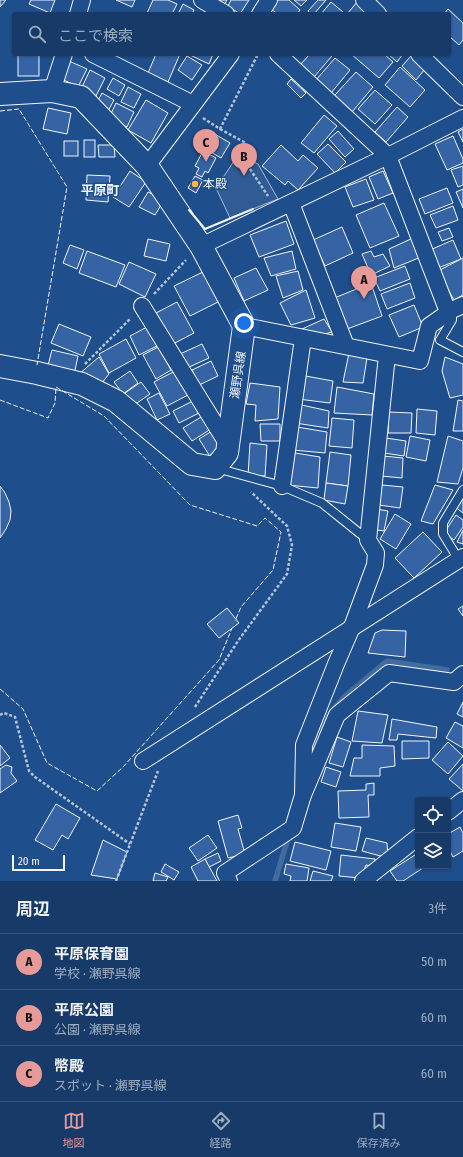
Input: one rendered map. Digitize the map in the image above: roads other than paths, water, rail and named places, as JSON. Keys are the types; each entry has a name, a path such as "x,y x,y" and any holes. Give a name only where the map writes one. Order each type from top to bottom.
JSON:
{"main road":[{"path":"0,94 52,91 81,97 146,166 201,246 244,326"},
{"name":"瀬野呉線","path":"222,470 227,453 244,326"},
{"path":"0,366 82,384 116,401 192,464 222,470"}],"street":[{"path":"79,12 82,0"},
{"path":"202,0 223,12"},
{"path":"261,12 269,0"},
{"path":"364,0 376,12"},
{"path":"52,91 63,56"},
{"path":"97,56 197,110"},
{"path":"146,166 197,110 230,56"},
{"path":"244,326 420,362 429,326 454,309 388,156 280,56"},
{"path":"421,56 463,97"},
{"path":"201,246 388,156 463,118"},
{"path":"284,206 346,346"},
{"path":"142,306 228,445"},
{"path":"282,486 302,338"},
{"path":"303,795 304,745 352,627 375,565 376,553 368,540 387,355"},
{"path":"143,761 461,558"},
{"path":"229,881 225,873 293,828 303,795 337,715 389,673 454,682 463,674"},
{"path":"451,810 463,800"},
{"path":"363,881 415,839"}],"lane":[{"path":"454,309 452,320 440,340 463,352"},
{"path":"222,470 282,486 322,502 368,540"},
{"path":"461,558 444,534 443,523 463,490"}],"waterway":[{"path":"322,732 326,718 345,696 387,661 447,670"},
{"path":"275,881 289,835"}],"place":[{"name":"幣殿","path":"206,162"},
{"name":"平原公園","path":"244,176"},
{"name":"本殿","path":"195,184"},
{"name":"平原保育園","path":"364,299"}],"district":[{"name":"平原町","path":"100,190"}]}
